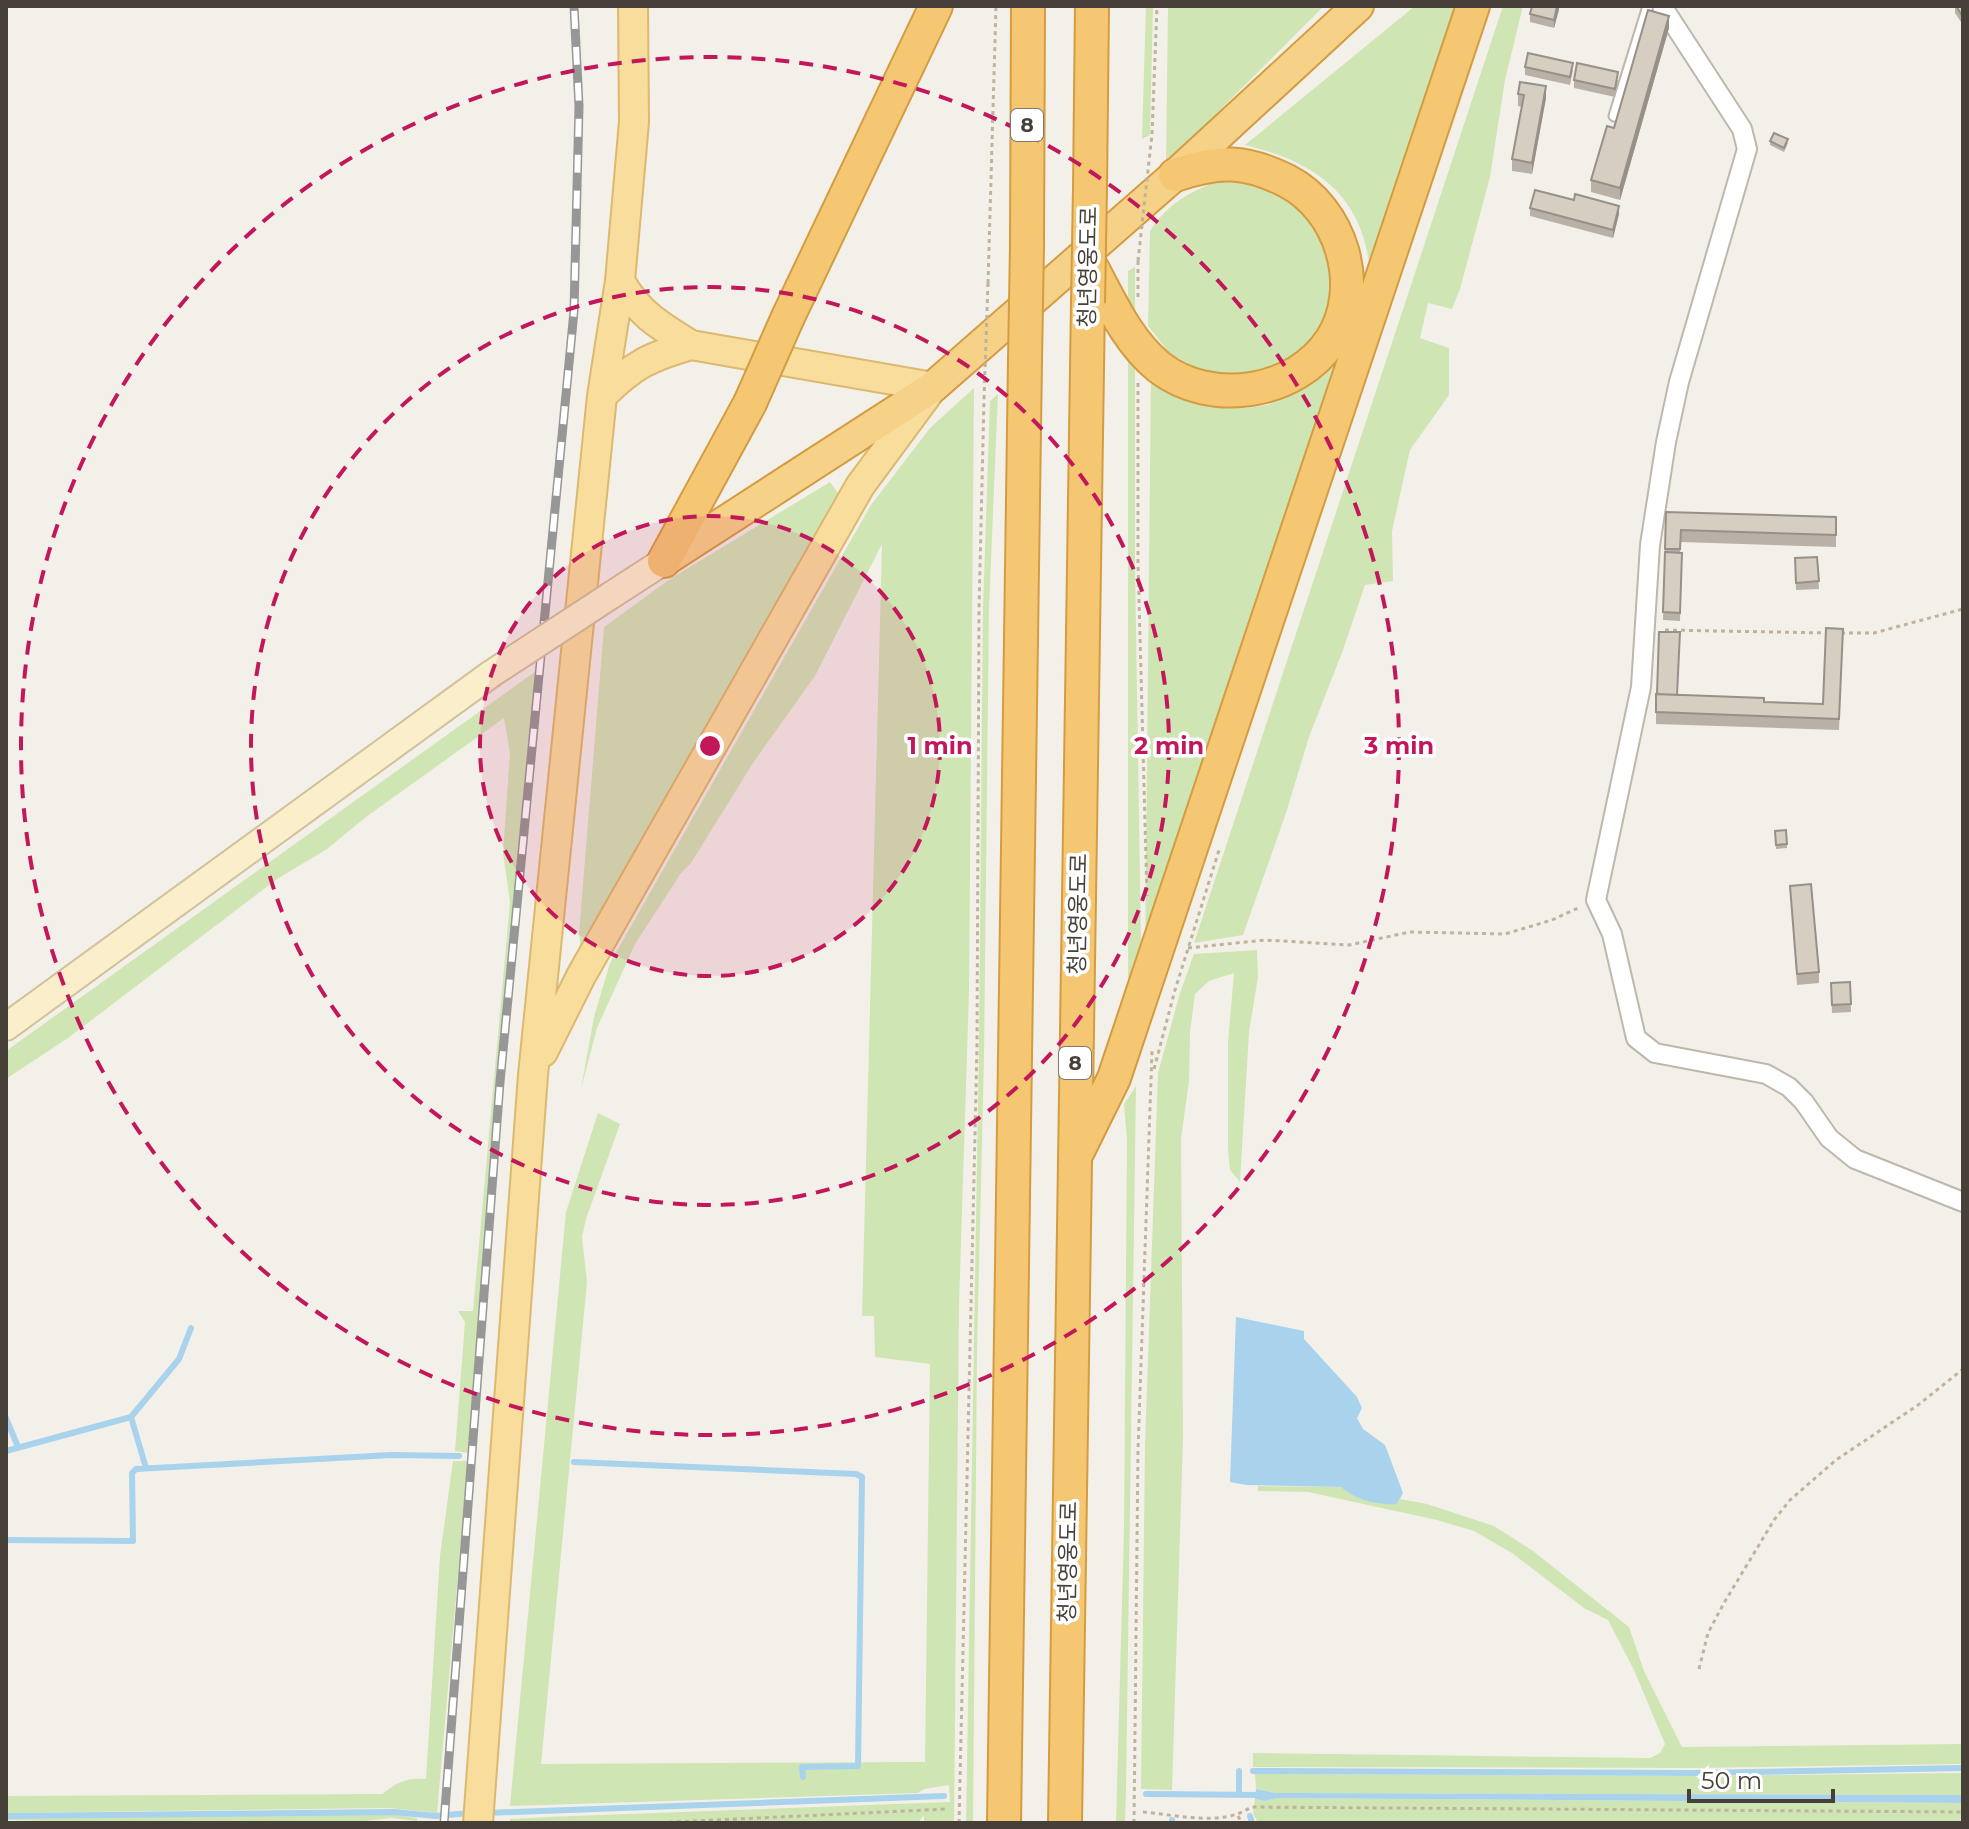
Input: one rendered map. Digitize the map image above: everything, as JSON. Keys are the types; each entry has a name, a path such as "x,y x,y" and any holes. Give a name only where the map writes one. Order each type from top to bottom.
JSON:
{"highway":[{"path":"664,561 750,403 936,6"},
{"name":"8","path":"1004,1823 1028,6"},
{"name":"청년영웅도로","path":"1065,1823 1073,1161 1093,285 1090,188 1092,6"},
{"path":"664,561 933,387 1175,175 1358,6"},
{"path":"1073,1161 1114,1078 1473,6"},
{"path":"1093,285 1138,345 1159,367 1189,385 1221,392 1252,389 1280,381 1308,365 1331,340 1343,316 1347,289 1345,266 1340,242 1328,218 1312,198 1295,185 1270,173 1237,164 1207,164 1175,175"}],"main road":[{"path":"478,1814 533,1075 602,396 620,281 634,122 633,6"},
{"path":"533,1075 581,976 860,486 933,387 691,345 658,325 632,302 620,281"},
{"path":"602,396 627,371 653,356 691,345"},
{"path":"6,1027 491,674 664,561"}],"street":[{"path":"1662,6 1742,129 1747,149 1679,382 1666,442 1650,545 1641,687 1596,900 1612,934 1636,1038 1655,1053 1766,1074 1789,1087 1804,1102 1829,1138 1855,1159 1963,1202"}],"lane":[{"path":"1614,116 1648,6"}],"path":[{"path":"959,1823 977,1046 979,609 996,6"},
{"path":"1138,261 1152,134 1157,6"},
{"path":"1645,628 1874,633 1963,609"},
{"path":"1188,948 1265,940 1349,945 1410,932 1505,934 1552,920 1596,900"},
{"path":"1699,1669 1708,1633 1724,1603 1774,1520 1790,1500 1836,1460 1918,1405 1963,1369"},
{"path":"1143,1812 1197,1818 1238,1816 1251,1807 1963,1812"},
{"path":"653,1823 947,1809"},
{"path":"1238,1816 1242,1823"}],"green space":[{"path":"1146,6 1153,6 1150,135 1142,139"},
{"path":"1168,6 1324,6 1166,164"},
{"path":"1415,6 1465,6 1371,285 1361,230 1336,191 1318,175 1297,163 1245,145"},
{"path":"1503,6 1523,6 1505,80 1490,177 1452,309 1428,303 1420,338 1449,348 1449,395 1410,450 1392,531 1393,581 1365,585 1309,737 1243,935 1194,943"},
{"path":"1250,177 1313,208 1340,276 1313,354 1251,378 1206,373 1170,354 1148,326 1150,231 1181,199 1221,181"},
{"path":"1135,267 1135,565 1142,1005 1128,1017 1128,271"},
{"path":"1339,360 1145,963 1151,370 1218,402 1235,407 1252,407 1268,405 1299,391"},
{"path":"974,388 969,991 959,1306 954,1823 924,1823 924,1815 918,1823 510,1823 510,1819 547,1817 950,1802 949,1785 918,1793 510,1806 566,1212 598,1113 620,1124 582,1237 587,1282 541,1764 925,1762 930,1364 875,1357 874,1316 862,1316 882,544 815,676 753,763 691,863 681,873 635,944 597,1028 581,1089 594,1017 610,963 871,505 930,428"},
{"path":"998,394 989,608 973,1823 966,1823 983,608 990,401"},
{"path":"830,482 838,493 835,513 581,952 579,933 604,627 670,579"},
{"path":"536,671 469,1453 455,1451 465,1322 458,1311 473,1311 510,902 503,853 510,753 504,718 366,817 327,849 277,879 68,1038 6,1079 6,1051"},
{"path":"1257,950 1258,977 1249,1032 1240,1182 1230,1170 1228,1149 1228,1042 1234,973 1209,981 1195,994 1181,1139 1183,1438 1172,1790 1141,1789 1145,1444 1158,1073 1194,954"},
{"path":"1136,1086 1126,1790 1125,1823 1116,1823 1124,1529 1127,1139 1124,1104"},
{"path":"453,1461 468,1461 437,1813 389,1808 6,1813 6,1796 382,1794 402,1782 426,1779 440,1556"},
{"path":"1258,1486 1341,1487 1397,1504 1400,1499 1427,1504 1494,1526 1533,1551 1629,1627 1644,1671 1682,1747 1963,1744 1963,1764 1693,1768 1253,1767 1253,1753 1650,1758 1660,1753 1665,1744 1634,1670 1608,1620 1584,1608 1512,1553 1474,1531 1437,1520 1308,1492 1258,1491"},
{"path":"1963,1773 1963,1795 1275,1793 1256,1789 1255,1774 1698,1776"},
{"path":"1277,1798 1963,1803 1963,1823 1258,1823 1253,1813 1255,1799 1265,1801"},
{"path":"394,1814 417,1818 417,1821 391,1818 366,1821 127,1823 6,1820 6,1817"}],"water":[{"path":"1236,1317 1304,1331 1304,1339 1357,1397 1362,1408 1357,1418 1363,1429 1385,1445 1403,1493 1397,1504 1367,1501 1341,1487 1230,1482"},
{"path":"1256,1789 1275,1793 1963,1795 1963,1803 1277,1798 1265,1801 1255,1799"}],"building":[{"path":"1532,6 1557,6 1554,20 1530,14"},
{"path":"1648,10 1669,16 1620,188 1591,180 1607,126 1614,128"},
{"path":"1528,53 1573,63 1570,77 1525,67"},
{"path":"1577,63 1618,72 1615,89 1574,80"},
{"path":"1520,82 1546,86 1532,163 1512,159 1524,95 1518,94"},
{"path":"1774,133 1788,139 1784,148 1770,141"},
{"path":"1535,190 1574,200 1575,194 1619,206 1613,230 1530,208"},
{"path":"1666,512 1836,517 1836,535 1681,530 1680,549 1665,549"},
{"path":"1665,552 1682,553 1680,613 1663,612"},
{"path":"1817,557 1819,581 1796,583 1795,558"},
{"path":"1826,628 1843,629 1839,719 1656,712 1656,694 1764,698 1764,702 1823,704"},
{"path":"1659,632 1680,632 1677,695 1657,694"},
{"path":"1786,830 1787,844 1776,845 1775,831"},
{"path":"1811,884 1819,972 1797,974 1790,886"},
{"path":"1850,982 1851,1004 1832,1005 1831,983"}],"waterway":[{"path":"131,1417 179,1359 191,1328"},
{"path":"6,1451 131,1417 146,1468"},
{"path":"6,1418 18,1447"},
{"path":"6,1540 133,1541 132,1473 136,1469 391,1455 459,1456"},
{"path":"574,1462 856,1474 862,1477 858,1766 802,1767 803,1777"},
{"path":"1253,1771 1693,1773 1963,1768"},
{"path":"1239,1771 1239,1794"},
{"path":"1146,1794 1263,1795"},
{"path":"485,1813 944,1796"},
{"path":"6,1816 394,1812 436,1816 470,1813"},
{"path":"1250,1816 1252,1823"}],"railway":[{"path":"444,1823 500,1082 574,311 579,106 574,6"}]}
